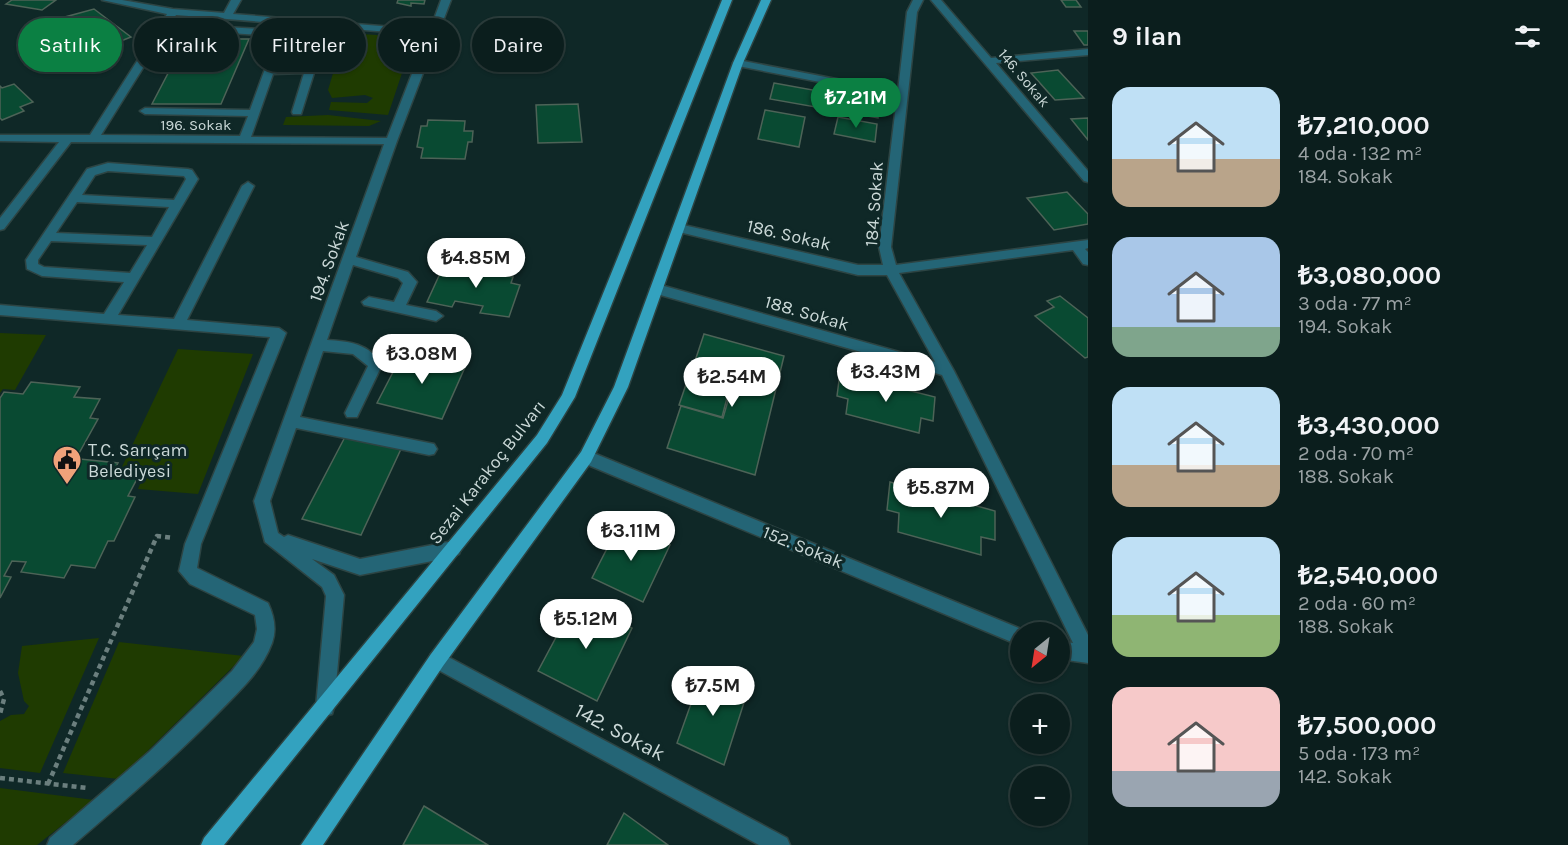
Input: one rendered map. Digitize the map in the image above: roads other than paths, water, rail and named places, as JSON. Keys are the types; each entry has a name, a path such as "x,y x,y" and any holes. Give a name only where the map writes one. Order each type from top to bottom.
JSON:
{"main road":[{"name":"Sezai Karakoç Bulvarı","path":"211,845 542,439 568,397 727,0"},
{"path":"311,845 437,660 586,458 621,387 738,63 765,0"}],"street":[{"path":"107,0 173,12 378,29"},
{"path":"227,17 236,0"},
{"name":"194. Sokak","path":"439,18 446,0"},
{"name":"184. Sokak","path":"918,0 912,12 885,247 891,270 947,371 1088,654"},
{"name":"146. Sokak","path":"936,0 1088,178"},
{"path":"93,139 173,12"},
{"path":"990,61 1088,52"},
{"path":"1076,53 1088,64"},
{"path":"738,63 902,95"},
{"path":"244,141 271,72"},
{"path":"297,112 308,72"},
{"name":"194. Sokak","path":"271,537 262,501 391,141 418,72"},
{"path":"145,111 255,113"},
{"name":"196. Sokak","path":"0,138 391,141"},
{"path":"0,226 67,139"},
{"path":"108,319 156,241 192,179 188,173 108,167 91,172 32,260 32,266 42,271 133,278"},
{"path":"178,324 248,186"},
{"path":"73,198 178,204"},
{"name":"186. Sokak","path":"679,228 858,270 891,270 1082,245"},
{"path":"47,237 156,241"},
{"path":"1082,245 1088,261"},
{"path":"349,258 403,275 410,282 398,308"},
{"name":"188. Sokak","path":"657,289 947,371"},
{"path":"369,302 436,316"},
{"path":"0,310 279,333 193,544 188,571 196,578 262,609 266,622 265,636 260,650 233,684 172,747 57,845"},
{"path":"318,345 354,348 368,353 375,364 352,413"},
{"path":"291,421 429,449"},
{"name":"152. Sokak","path":"586,458 1010,633"},
{"path":"271,537 360,567 453,549"},
{"path":"271,537 328,581 335,595 325,707"},
{"path":"1070,652 1088,654"},
{"name":"142. Sokak","path":"437,660 772,843"}],"place":[{"name":"T.C. Sarıçam Belediyesi","path":"67,486"}]}
